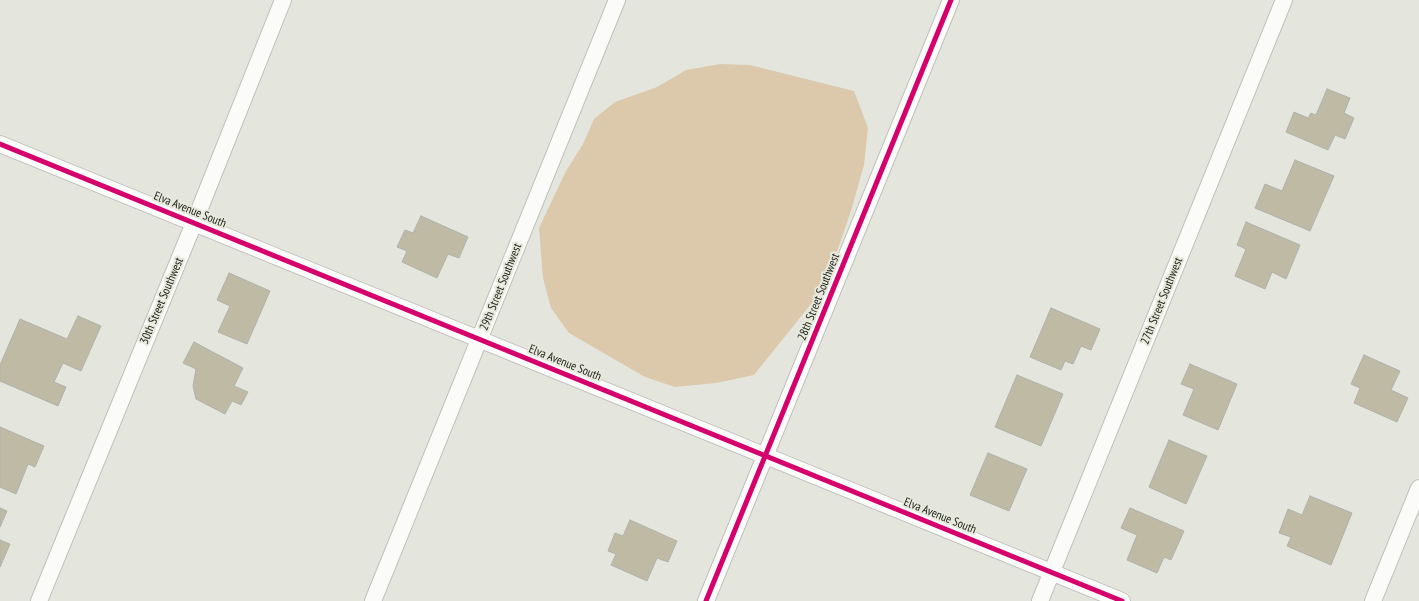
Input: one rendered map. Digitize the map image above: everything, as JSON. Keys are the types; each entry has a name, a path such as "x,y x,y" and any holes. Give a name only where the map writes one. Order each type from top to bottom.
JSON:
{"street":[{"name":"30th Street Southwest","path":"39,601 284,0"},
{"name":"29th Street Southwest","path":"373,601 617,0"},
{"name":"28th Street Southwest","path":"706,601 951,0"},
{"name":"27th Street Southwest","path":"1040,601 1284,0"},
{"name":"Elva Avenue South","path":"0,144 1122,601"},
{"path":"1373,601 1419,488"}],"shaded area":[{"path":"720,64 750,65 854,91 868,128 864,165 834,260 815,299 754,375 716,383 675,387 645,377 569,333 551,308 543,278 539,228 566,171 583,144 594,119 615,102 657,87 686,70"}],"building":[{"path":"1327,89 1350,98 1344,113 1354,118 1345,139 1335,135 1328,150 1286,132 1294,112 1308,118 1311,113 1316,115"},
{"path":"1295,160 1334,176 1310,231 1255,208 1265,184 1282,191"},
{"path":"421,216 468,237 459,258 448,254 437,278 402,262 407,251 397,247 405,230 413,233"},
{"path":"1246,222 1300,245 1286,279 1272,272 1265,289 1235,276 1246,249 1237,245"},
{"path":"229,273 270,291 247,344 218,332 230,306 217,300"},
{"path":"1051,308 1100,329 1091,350 1081,346 1073,364 1065,361 1061,370 1030,357"},
{"path":"78,316 101,326 81,371 63,363 54,382 66,387 58,406 0,381 0,365 20,319 67,339"},
{"path":"194,342 243,368 234,386 248,392 241,405 232,401 225,414 196,399 193,386 196,369 183,363"},
{"path":"1364,355 1400,371 1391,390 1408,398 1397,422 1354,403 1360,388 1351,384"},
{"path":"1190,364 1237,384 1218,430 1183,415 1194,389 1181,384"},
{"path":"1017,375 1063,394 1041,446 995,427"},
{"path":"0,427 44,446 35,467 28,464 16,494 0,487"},
{"path":"1169,440 1207,456 1186,504 1149,487"},
{"path":"988,453 1027,469 1009,511 970,495"},
{"path":"1310,496 1352,513 1331,565 1287,546 1291,537 1279,533 1288,509 1302,515"},
{"path":"0,508 7,511 0,527"},
{"path":"1130,508 1184,531 1171,560 1164,557 1157,573 1127,560 1137,535 1121,528"},
{"path":"630,520 677,541 668,562 657,558 647,581 611,565 616,554 608,551 615,533 623,536"},
{"path":"0,540 10,544 0,567"}],"cycle path":[{"path":"706,601 951,0"},
{"path":"0,144 1122,601"}]}
